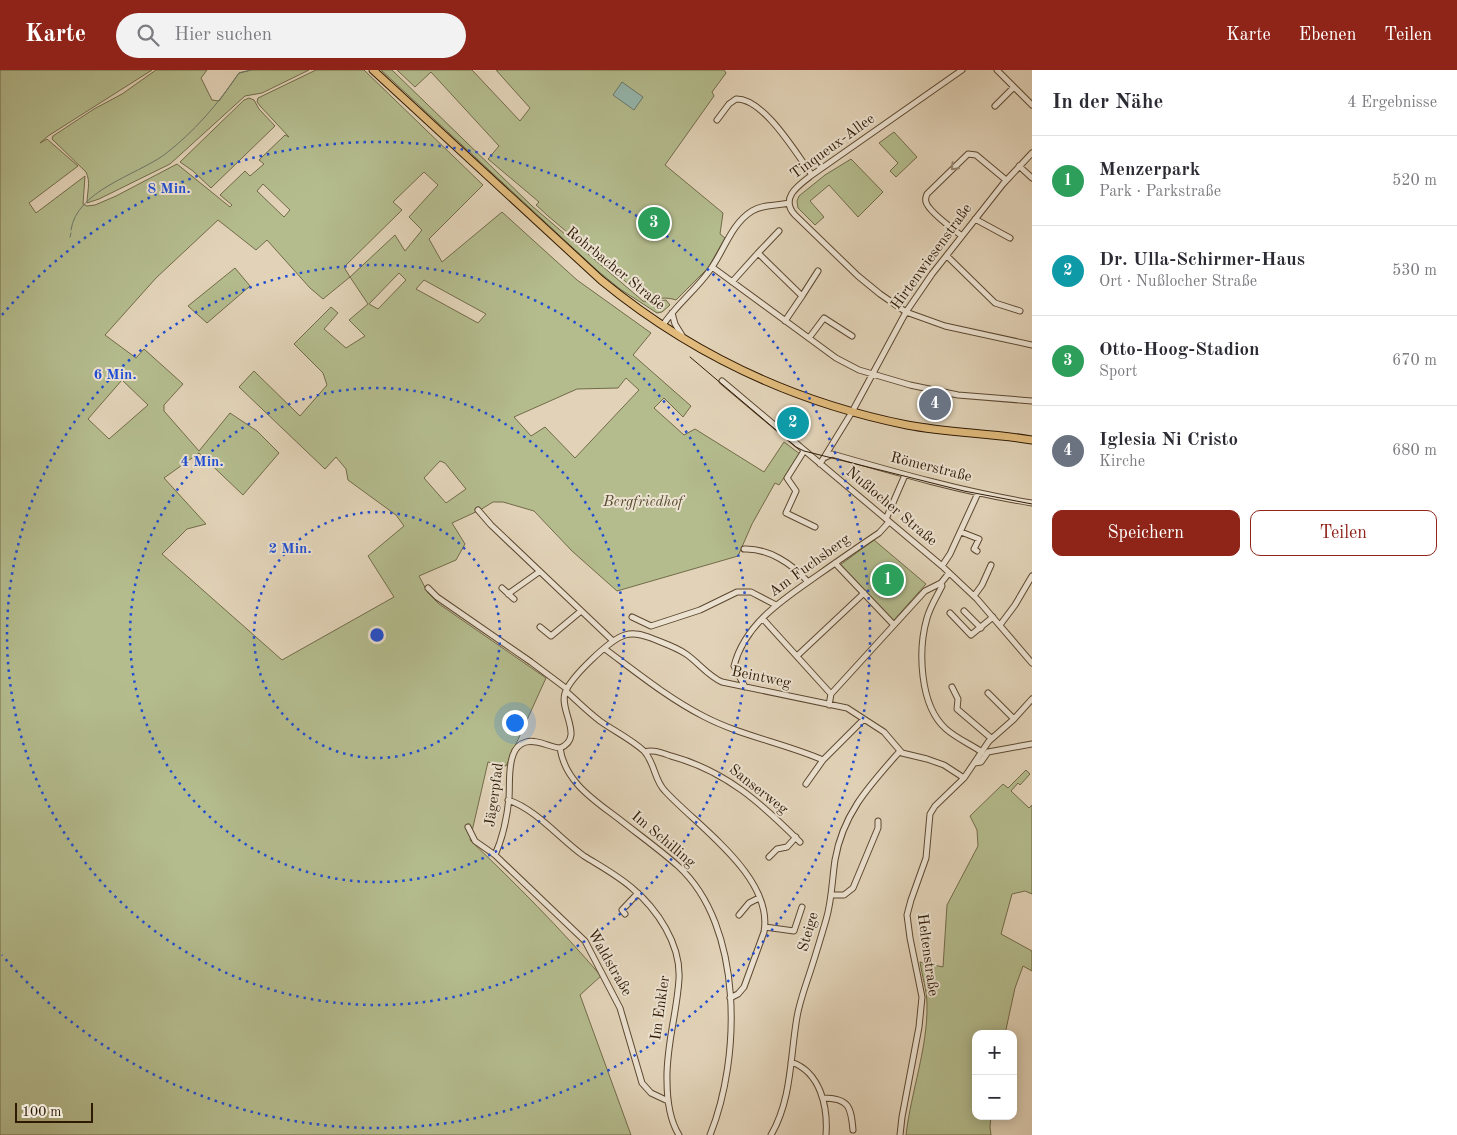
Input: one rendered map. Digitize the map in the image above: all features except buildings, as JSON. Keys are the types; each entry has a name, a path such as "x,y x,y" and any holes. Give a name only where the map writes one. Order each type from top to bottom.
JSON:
{"main road":[{"name":"Rohrbacher Straße","path":"373,70 586,267 616,292 662,325 724,361 808,399 852,412 930,428 1032,440"}],"street":[{"name":"Tinqueux-Allee","path":"662,325 712,267 744,216 764,206 789,203 793,192 812,175 962,70"},
{"path":"997,70 1032,105"},
{"path":"994,106 1014,87"},
{"path":"717,120 729,104 736,99 744,100 776,124 812,175"},
{"name":"Hirtenwiesenstraße","path":"820,464 852,412 906,312 1006,180 1032,152"},
{"path":"962,236 940,218 927,204 925,199 927,194 968,154 976,155 1006,180"},
{"path":"1019,166 1032,178"},
{"path":"789,203 795,215 858,276 886,299 906,312 945,326 1032,345"},
{"path":"975,220 1010,238"},
{"path":"732,282 779,231"},
{"path":"758,253 802,296"},
{"path":"947,256 996,304 1020,311"},
{"path":"712,267 836,358 871,375 958,395 1032,402"},
{"path":"785,321 818,271"},
{"path":"672,312 675,324 685,339"},
{"path":"809,338 824,318 852,336"},
{"name":"Nußlocher Straße","path":"722,381 942,566 974,596 1032,663"},
{"path":"804,451 787,478 796,491 786,513 814,527"},
{"name":"Römerstraße","path":"825,457 832,454 978,493 1032,503"},
{"path":"888,520 906,475"},
{"path":"942,566 961,532 978,493"},
{"path":"478,510 488,523 613,641"},
{"name":"Am Fuchsberg","path":"745,687 734,664 748,635 776,605 878,533 888,520"},
{"path":"961,532 979,539 974,549"},
{"path":"744,548 761,551 776,557 808,582"},
{"path":"835,563 893,624"},
{"path":"974,596 982,585 991,564"},
{"path":"508,594 539,572"},
{"path":"829,705 831,694 893,624 925,591 941,583 949,573"},
{"path":"1000,625 1015,605 1032,576"},
{"path":"941,583 942,586 928,614 924,634 922,653 925,685 931,707 945,728 982,752"},
{"path":"428,588 437,597 532,662 592,714 645,752 652,763 662,788 728,850 744,872 759,898 765,917 765,927 747,980 738,994 730,998"},
{"path":"502,588 514,599"},
{"path":"632,617 650,626 700,610 738,592 753,593 776,605"},
{"path":"797,656 864,594"},
{"path":"540,627 553,637 581,611"},
{"path":"964,611 981,628"},
{"path":"950,613 971,635 993,617"},
{"path":"763,619 831,694"},
{"name":"Beintweg","path":"566,690 582,671 613,641 628,634 642,635 682,651 718,680 847,708 884,732 900,751"},
{"path":"605,649 669,695 704,716 740,731 823,760"},
{"path":"952,687 957,695 957,709 991,738"},
{"path":"560,748 568,742 572,732 564,703 566,690"},
{"path":"988,693 1014,719"},
{"name":"Heltenstraße","path":"900,1135 919,1027 922,997 907,920 909,908 926,858 930,814 935,806 964,778 991,738 1014,719 1032,699"},
{"path":"806,784 823,760 864,719"},
{"name":"Jägerpfad","path":"468,827 474,839 495,855 504,830 511,763 518,746 531,741 560,748"},
{"path":"975,763 980,762 988,752 1032,744"},
{"name":"Im Schilling","path":"560,748 566,769 581,789 678,867 696,886 717,930 726,967 730,998 729,1064 721,1104 710,1135"},
{"name":"Sanserweg","path":"645,752 654,751 697,764 726,778 757,801 798,840 786,847 776,849 769,857"},
{"path":"900,751 906,755 944,765 964,778"},
{"name":"Steige","path":"771,1135 784,1104 798,1010 826,920 832,895 835,858 850,814 868,787 900,751"},
{"name":"Im Enkler","path":"508,800 527,810 572,847 622,880 638,893 665,928 674,948 679,970 678,992 667,1061 668,1101 672,1120 679,1135"},
{"path":"832,895 844,895 853,888 878,828 878,821"},
{"name":"Waldstraße","path":"495,855 583,938 620,1008 642,1083 651,1093 668,1101"},
{"path":"622,911 638,893"},
{"path":"739,915 749,903 759,898"},
{"path":"765,927 794,931 802,907"},
{"path":"791,1062 802,1067 811,1076 823,1098 826,1135"},
{"path":"823,1098 837,1099 847,1104 852,1116 853,1130"}],"green space":[{"name":"Bergfriedhof","path":"0,70 152,70 40,143 47,139 78,166 29,203 36,213 85,176 83,204 87,206 95,205 116,196 177,164 230,207 232,205 220,195 245,171 250,176 264,164 259,160 285,135 289,137 257,102 258,98 316,70 364,70 483,185 429,239 442,262 502,212 577,280 651,333 633,355 691,406 683,417 664,398 654,408 684,435 695,429 764,472 784,442 800,454 779,485 775,483 752,524 738,556 617,591 572,551 534,511 503,502 493,502 452,523 465,544 456,560 419,576 428,593 439,604 546,678 506,766 488,762 470,840 537,906 601,976 580,995 631,1135 0,1135","holes":["424,172 438,185 409,217 422,230 405,251 395,235 350,277 344,267 402,210 393,202","263,184 290,210 284,217 257,191","218,220 256,250 267,240 310,288 323,299 350,277 368,304 349,320 365,336 346,348 324,329 338,313 331,307 294,344 323,373 327,385 300,416 254,371 239,387 325,469 336,457 346,469 348,480 396,515 404,526 368,556 394,597 282,660 162,554 187,529 206,524 164,478 199,453 243,495 279,453 257,431 230,413 199,451 164,411 164,405 183,384 144,349 136,358 105,335 156,278","399,273 406,280 378,309 369,304","424,280 486,314 478,323 416,289","626,378 639,390 575,458 545,427 531,436 514,417 577,389 618,388","122,380 148,405 109,439 88,419","440,461 445,463 466,489 446,503 424,478"]},
{"path":"156,70 207,70 201,78 212,100 219,101 239,73 251,70 309,70 262,93 245,96 170,164 87,203 89,183 86,172 52,139 53,136 94,109 122,94"},
{"path":"381,70 392,70 532,206 643,301 666,300 670,305 662,312 657,313 620,289 598,271"},
{"path":"397,70 472,70 520,121 530,108 496,70 724,70 726,73 712,92 714,96 665,165 723,213 720,234 725,238 708,268 676,300 645,298 548,216 536,205 539,202 488,159 499,146 431,72 415,87"},
{"path":"249,98 254,100 259,109 275,126 211,188 180,162 244,100"},
{"path":"894,132 917,157 896,177 890,171 898,163 879,143"},
{"path":"851,159 883,192 858,217 829,185 810,201 824,217 815,225 798,208 797,201 799,196 825,175"},
{"path":"235,268 250,286 207,323 188,306"},
{"path":"874,540 926,584 893,621 840,565"},
{"path":"1026,770 1030,774 1020,785 1018,783 1011,791 1029,808 1032,805 1032,894 1025,891 1012,894 1001,934 1032,951 1032,971 1023,966 1015,988 1006,1030 972,1030 972,1120 991,1120 991,1135 906,1135 927,1020 927,999 920,962 943,967 947,905 978,846 977,830 970,816 1003,784 1008,788"}],"water":[{"path":"622,82 643,97 634,110 613,95"}],"waterway":[{"path":"71,230 75,216 95,194 164,155 205,117 239,73 251,70"},
{"path":"70,237 71,233"}],"tram line":[{"path":"690,357 796,447 804,451 964,491 1032,504"}],"place":[{"name":"Otto-Hoog-Stadion","path":"654,223"},
{"name":"Iglesia Ni Cristo","path":"935,404"},
{"name":"Dr. Ulla-Schirmer-Haus","path":"793,423"},
{"name":"Menzerpark","path":"888,580"}]}
